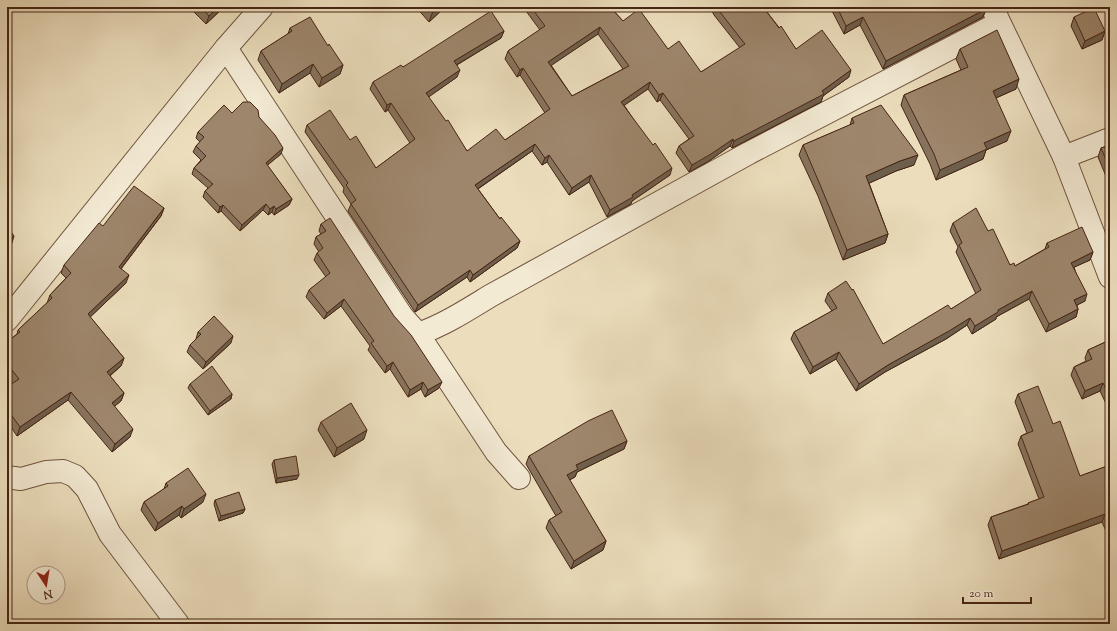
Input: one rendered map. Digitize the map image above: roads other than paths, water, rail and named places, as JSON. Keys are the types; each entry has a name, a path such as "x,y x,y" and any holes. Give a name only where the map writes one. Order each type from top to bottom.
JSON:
{"street":[{"path":"7,320 226,48 262,7"},
{"path":"418,334 434,329 450,321 490,296 996,15 1064,157 1110,277"},
{"path":"226,48 402,316 418,334 496,452 519,478"},
{"path":"1064,157 1110,139"},
{"path":"7,477 21,479 46,472 63,471 75,476 87,489 110,534 178,624"}]}
